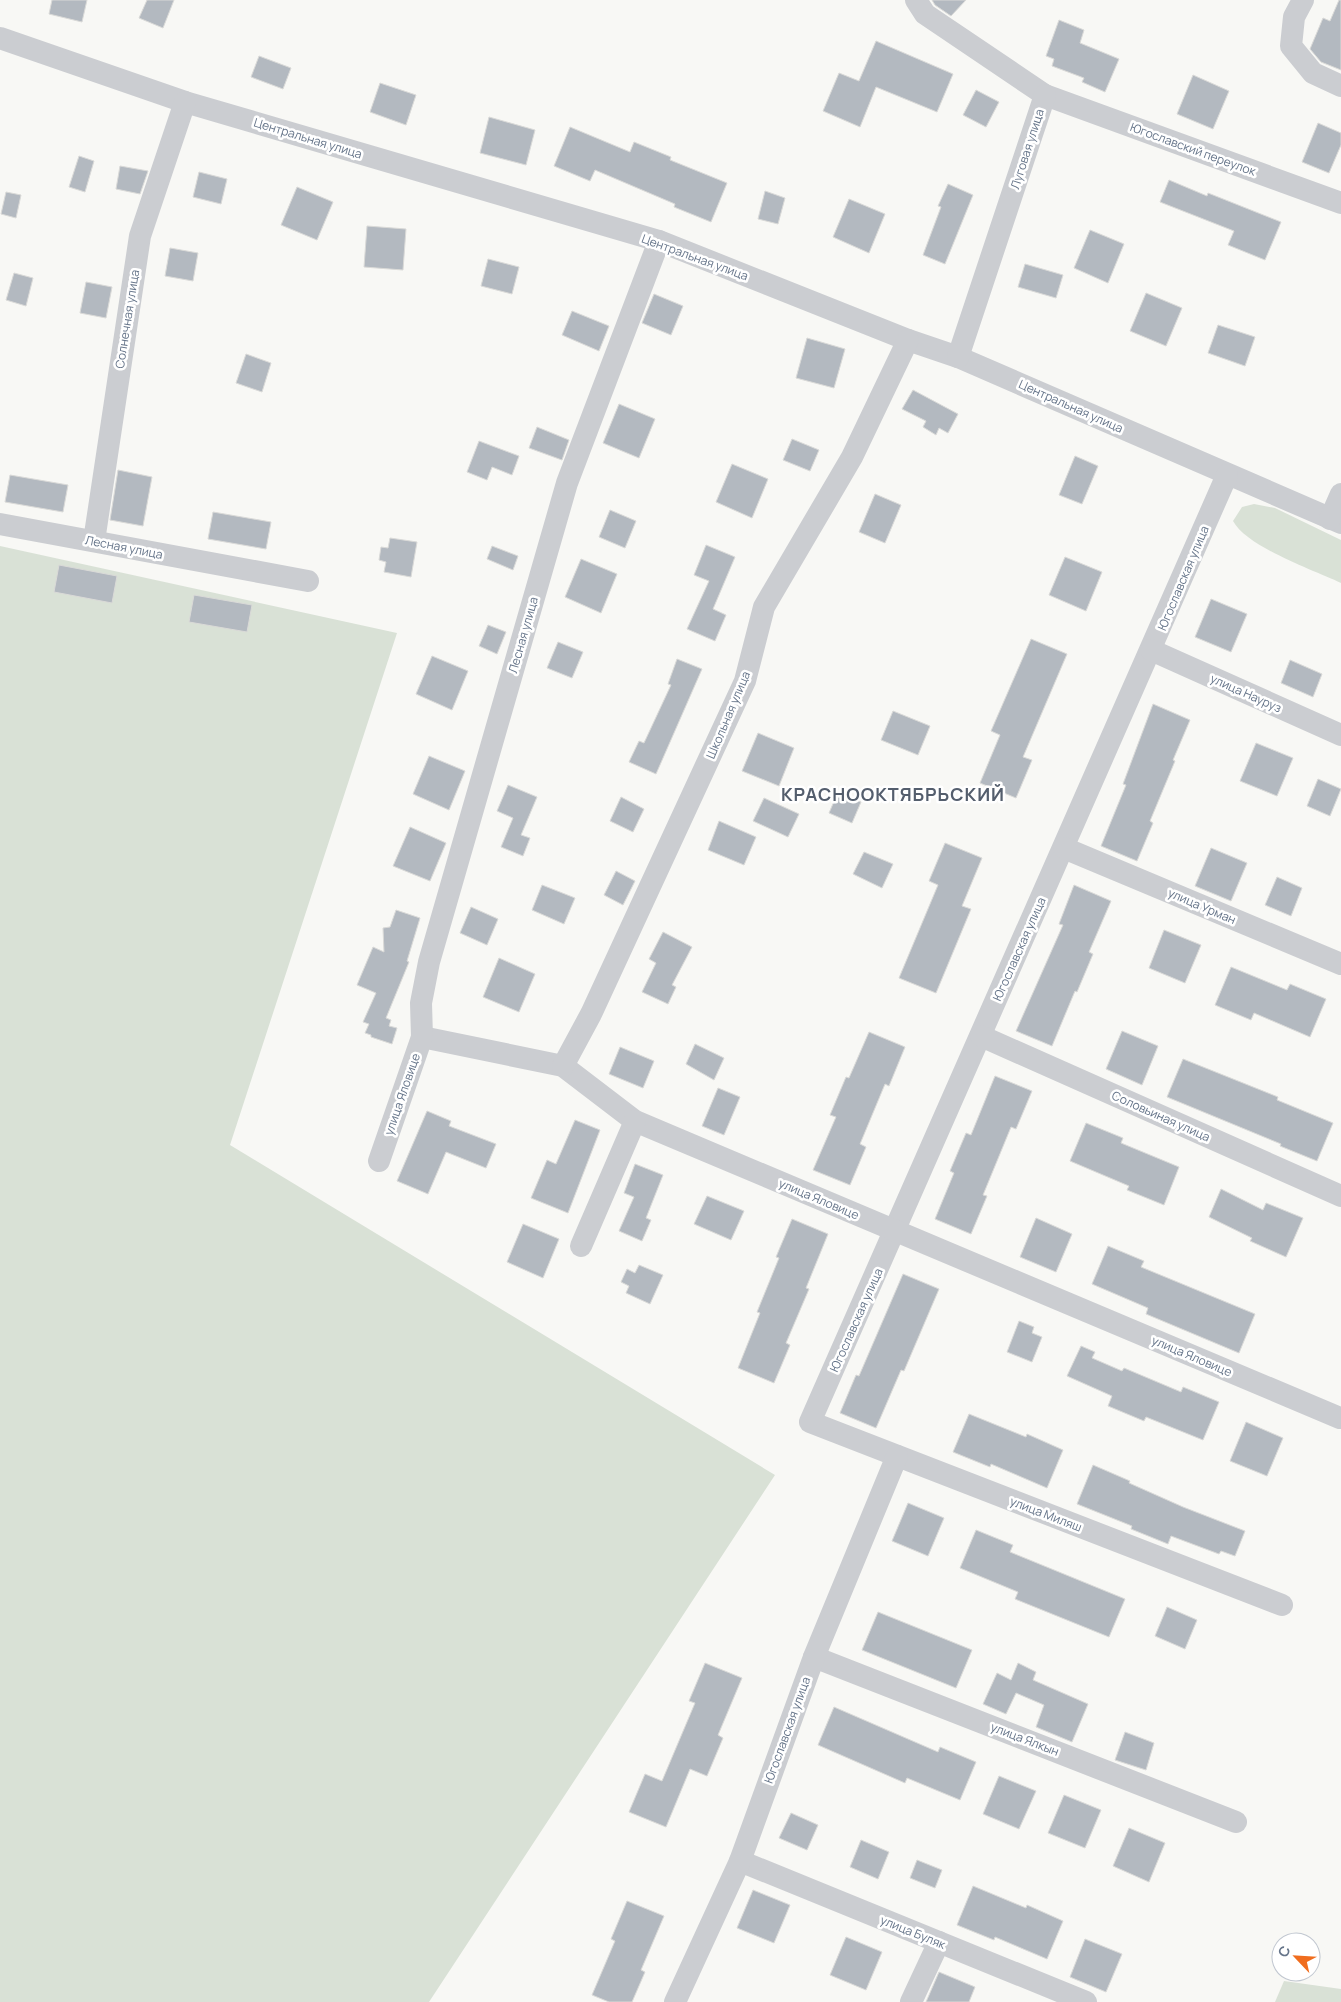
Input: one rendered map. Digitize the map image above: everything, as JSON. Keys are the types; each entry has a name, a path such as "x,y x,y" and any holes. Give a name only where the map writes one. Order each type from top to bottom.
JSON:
{"street":[{"name":"Луговая улица","path":"916,0 925,14 1045,95 958,357"},
{"path":"1303,0 1294,17 1291,46 1313,73 1341,86"},
{"name":"Центральная улица","path":"0,38 185,102 659,241 908,340 958,357 1336,521"},
{"name":"Югославский переулок","path":"1045,95 1341,203"},
{"name":"Солнечная улица","path":"94,541 140,236 185,102"},
{"name":"Лесная улица","path":"422,1037 420,1003 428,962 567,484 659,241"},
{"name":"Школьная улица","path":"563,1066 595,1005 745,681 764,607 852,456 908,340"},
{"name":"Югославская улица","path":"810,1422 1228,475"},
{"path":"1336,521 1341,494"},
{"name":"Лесная улица","path":"0,524 308,581"},
{"name":"улица Науруз","path":"1152,650 1341,735"},
{"name":"улица Урман","path":"1064,848 1341,964"},
{"name":"Соловьиная улица","path":"981,1036 1341,1196"},
{"name":"улица Яловице","path":"380,1161 422,1037 563,1066 635,1120 895,1232 1340,1418"},
{"path":"581,1246 635,1120"},
{"name":"улица Миляш","path":"810,1422 1282,1605"},
{"name":"Югославская улица","path":"674,2002 740,1861 814,1657 897,1456"},
{"name":"улица Ялкын","path":"814,1657 1236,1822"},
{"name":"улица Буляк","path":"740,1861 1086,2002"},
{"path":"911,2002 939,1942"}],"shaded area":[{"path":"1254,504 1275,508 1341,540 1341,583 1266,549 1241,531 1233,521 1242,507"},
{"path":"0,546 397,633 230,1145 775,1475 429,2002 0,2002"},
{"path":"1284,1982 1341,1989 1341,2002 1275,2002"}],"building":[{"path":"52,0 87,0 82,22 49,14"},
{"path":"147,0 174,0 163,28 139,18"},
{"path":"932,0 966,0 951,16 935,5"},
{"path":"1339,0 1341,0 1341,70 1321,62 1310,49 1323,18 1330,21"},
{"path":"1059,20 1084,30 1080,43 1119,59 1105,92 1082,82 1084,78 1052,66 1054,59 1046,56"},
{"path":"876,41 953,74 937,112 876,87 860,127 823,111 839,73 859,81"},
{"path":"259,56 291,68 283,89 251,77"},
{"path":"1193,75 1229,91 1213,129 1177,114"},
{"path":"380,83 416,95 406,125 370,112"},
{"path":"976,90 999,102 986,127 963,115"},
{"path":"489,117 535,130 526,165 480,153"},
{"path":"1318,123 1341,133 1341,145 1329,173 1302,162"},
{"path":"570,127 630,152 634,142 671,157 670,160 727,183 711,222 674,207 675,204 595,170 590,181 554,166"},
{"path":"79,156 94,161 85,192 69,187"},
{"path":"120,166 148,171 140,194 116,189"},
{"path":"199,172 227,179 221,204 193,197"},
{"path":"1169,180 1207,196 1208,193 1281,222 1265,260 1228,245 1234,231 1160,202"},
{"path":"948,184 973,195 945,264 923,255 941,207 938,206"},
{"path":"297,187 333,202 317,240 281,225"},
{"path":"765,191 785,198 778,224 758,219"},
{"path":"6,192 21,195 16,218 1,214"},
{"path":"849,199 885,214 869,253 833,237"},
{"path":"367,226 406,229 403,270 364,267"},
{"path":"1090,230 1124,244 1108,283 1074,268"},
{"path":"170,248 198,253 193,281 165,276"},
{"path":"488,259 519,267 512,294 481,286"},
{"path":"1025,264 1063,275 1056,298 1018,287"},
{"path":"14,273 33,278 26,306 6,300"},
{"path":"86,282 112,287 106,318 80,313"},
{"path":"1146,293 1182,308 1166,346 1130,331"},
{"path":"654,294 683,306 671,335 642,323"},
{"path":"572,311 609,326 599,351 562,335"},
{"path":"1218,325 1255,337 1245,366 1208,353"},
{"path":"807,338 845,349 834,388 796,378"},
{"path":"246,354 271,363 262,392 236,383"},
{"path":"913,390 958,414 948,433 939,428 936,435 923,427 926,421 902,409"},
{"path":"619,404 655,419 639,458 603,443"},
{"path":"537,427 569,440 562,460 529,448"},
{"path":"792,439 819,450 810,471 783,460"},
{"path":"479,441 519,456 512,475 492,467 487,480 467,472"},
{"path":"1075,456 1098,466 1082,504 1059,495"},
{"path":"732,464 768,479 752,518 716,502"},
{"path":"118,470 152,477 143,526 110,520"},
{"path":"10,475 68,485 63,512 5,502"},
{"path":"875,494 901,505 885,543 859,532"},
{"path":"610,510 636,521 625,548 599,537"},
{"path":"213,512 271,522 266,549 208,539"},
{"path":"390,538 417,542 411,577 384,572 386,562 379,560 381,547 388,548"},
{"path":"706,545 735,557 713,609 726,615 715,641 687,629 709,581 694,575"},
{"path":"492,546 518,556 513,570 487,559"},
{"path":"1065,557 1102,572 1086,611 1049,595"},
{"path":"581,559 617,574 601,613 565,597"},
{"path":"59,565 117,576 112,603 54,592"},
{"path":"194,595 252,605 247,632 189,622"},
{"path":"1211,599 1247,614 1231,652 1195,637"},
{"path":"488,625 506,632 497,654 479,646"},
{"path":"1031,639 1067,654 1023,757 1032,760 1016,798 980,783 1000,735 991,731"},
{"path":"558,642 583,652 572,678 547,668"},
{"path":"432,656 468,671 452,710 416,694"},
{"path":"677,659 702,669 656,774 629,762 639,741 644,743 671,685 668,684"},
{"path":"1290,660 1322,674 1313,697 1281,683"},
{"path":"1153,704 1190,720 1150,821 1153,823 1137,861 1101,846 1126,785 1123,784"},
{"path":"893,711 930,726 918,755 881,740"},
{"path":"758,733 794,748 779,786 742,771"},
{"path":"1256,743 1293,758 1277,796 1240,781"},
{"path":"429,756 465,771 449,810 413,794"},
{"path":"1318,779 1341,789 1330,816 1307,806"},
{"path":"508,785 537,797 521,835 530,838 523,856 501,847 513,818 497,811"},
{"path":"838,792 861,802 852,823 829,813"},
{"path":"621,797 644,809 633,832 610,821"},
{"path":"764,798 799,814 788,837 753,821"},
{"path":"719,821 756,837 744,865 708,850"},
{"path":"410,827 446,843 430,881 393,866"},
{"path":"945,843 982,858 962,906 971,909 936,993 899,978 938,885 929,881"},
{"path":"1211,848 1247,863 1231,901 1195,886"},
{"path":"864,852 893,864 882,888 853,874"},
{"path":"616,871 635,881 623,905 604,895"},
{"path":"1277,877 1302,888 1291,916 1265,905"},
{"path":"542,885 575,898 564,924 532,910"},
{"path":"1074,885 1111,901 1089,952 1093,954 1052,1046 1016,1031 1063,925 1059,924"},
{"path":"471,907 498,919 487,945 460,933"},
{"path":"396,910 420,918 407,961 409,962 386,1018 391,1020 389,1026 397,1028 392,1044 365,1033 369,1024 363,1022 376,993 357,985 373,947 384,952 383,928 390,927"},
{"path":"1164,930 1201,945 1185,983 1149,968"},
{"path":"663,932 692,947 672,985 676,987 668,1004 642,992 656,963 649,959"},
{"path":"499,958 535,974 519,1012 483,997"},
{"path":"1231,967 1287,990 1290,984 1326,999 1310,1037 1254,1013 1251,1020 1215,1005"},
{"path":"1122,1031 1158,1046 1142,1085 1106,1069"},
{"path":"869,1032 905,1047 889,1086 885,1084 860,1144 866,1147 850,1185 813,1170 836,1117 830,1115 846,1077 849,1078"},
{"path":"695,1044 724,1058 714,1080 686,1064"},
{"path":"620,1047 654,1061 643,1088 609,1074"},
{"path":"1183,1059 1278,1097 1277,1100 1333,1123 1317,1161 1280,1146 1281,1144 1167,1097"},
{"path":"995,1076 1032,1091 1016,1129 1011,1127 983,1195 987,1196 971,1234 935,1219 954,1173 950,1171 966,1133 971,1135"},
{"path":"718,1088 740,1097 724,1135 702,1126"},
{"path":"427,1111 451,1121 449,1126 496,1144 486,1168 446,1152 428,1194 397,1181"},
{"path":"575,1120 600,1130 568,1213 531,1198 547,1160 556,1164"},
{"path":"1086,1123 1123,1138 1121,1143 1179,1167 1164,1205 1127,1190 1129,1186 1070,1161"},
{"path":"635,1164 663,1175 646,1218 651,1220 642,1241 619,1231 634,1197 624,1193"},
{"path":"1221,1189 1263,1210 1266,1203 1303,1218 1286,1257 1250,1241 1252,1238 1209,1217"},
{"path":"707,1196 744,1211 731,1240 694,1224"},
{"path":"1036,1218 1072,1234 1056,1272 1020,1257"},
{"path":"792,1219 828,1234 806,1288 809,1289 786,1343 790,1345 774,1383 738,1368 760,1313 757,1312 779,1258 776,1257"},
{"path":"523,1224 559,1239 543,1278 507,1262"},
{"path":"1108,1246 1144,1261 1141,1267 1255,1314 1239,1353 1146,1314 1148,1308 1092,1284"},
{"path":"639,1265 663,1275 650,1304 626,1293 629,1286 621,1282 627,1269 635,1273"},
{"path":"903,1274 939,1289 904,1371 901,1370 876,1428 840,1413 856,1375 859,1376"},
{"path":"1019,1321 1034,1327 1032,1333 1042,1337 1032,1362 1007,1352"},
{"path":"1081,1346 1095,1352 1092,1358 1122,1371 1124,1368 1181,1392 1183,1387 1219,1402 1203,1440 1146,1417 1144,1421 1108,1406 1112,1396 1067,1376"},
{"path":"969,1414 1026,1437 1027,1434 1063,1450 1047,1488 991,1464 990,1467 953,1452"},
{"path":"1246,1422 1283,1438 1267,1476 1230,1461"},
{"path":"1093,1465 1183,1507 1245,1531 1235,1556 1221,1551 1219,1554 1171,1536 1168,1544 1131,1529 1132,1526 1077,1504"},
{"path":"908,1503 944,1518 928,1556 892,1541"},
{"path":"976,1530 1013,1545 1010,1552 1125,1599 1109,1637 1015,1599 1018,1592 960,1568"},
{"path":"1167,1607 1197,1620 1185,1649 1155,1636"},
{"path":"878,1612 972,1650 956,1688 862,1650"},
{"path":"705,1663 742,1678 718,1735 723,1738 707,1776 690,1769 666,1827 629,1812 645,1774 662,1781 695,1703 689,1701"},
{"path":"1018,1663 1036,1672 1033,1680 1088,1704 1072,1742 1036,1727 1044,1705 1016,1693 1006,1714 983,1704 997,1673 1011,1680"},
{"path":"834,1707 938,1752 940,1747 976,1762 960,1800 907,1778 905,1783 818,1745"},
{"path":"1125,1732 1154,1743 1146,1770 1115,1760"},
{"path":"999,1776 1036,1791 1019,1829 983,1814"},
{"path":"1064,1795 1101,1810 1085,1848 1048,1833"},
{"path":"791,1813 818,1825 807,1850 779,1838"},
{"path":"1129,1828 1165,1843 1149,1882 1113,1866"},
{"path":"861,1840 889,1852 878,1879 850,1867"},
{"path":"917,1860 942,1870 935,1888 910,1878"},
{"path":"973,1886 1026,1908 1027,1905 1063,1921 1047,1959 995,1937 994,1940 957,1925"},
{"path":"753,1890 790,1905 774,1943 737,1928"},
{"path":"627,1901 664,1916 641,1970 645,1972 632,2002 609,2002 592,1995 615,1941 611,1939"},
{"path":"846,1937 882,1952 866,1990 830,1975"},
{"path":"1085,1939 1122,1954 1106,1992 1070,1977"},
{"path":"939,1972 975,1987 969,2002 926,2002"}],"district":[{"name":"КРАСНООКТЯБРЬСКИЙ","path":"893,794"}]}
